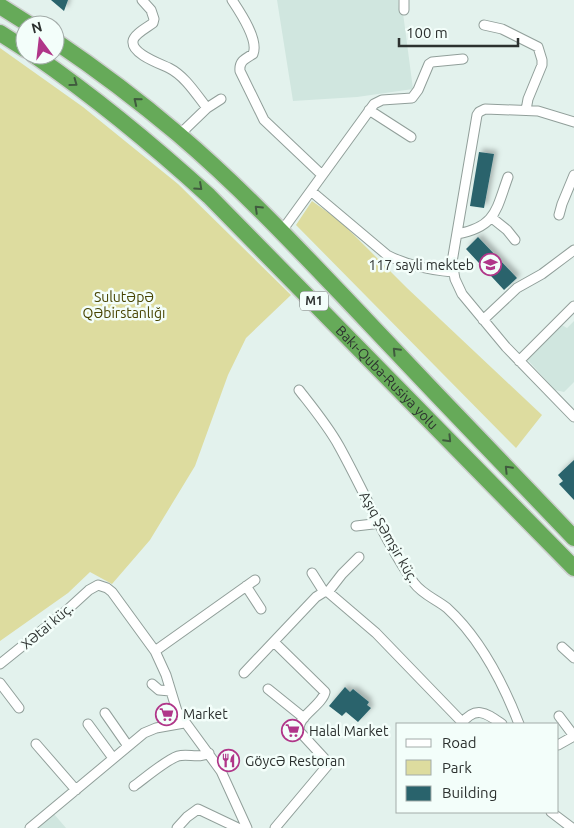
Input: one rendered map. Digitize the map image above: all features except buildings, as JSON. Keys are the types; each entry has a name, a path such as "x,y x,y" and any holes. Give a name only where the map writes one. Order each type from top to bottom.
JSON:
{"highway":[{"path":"0,6 15,16"},
{"path":"0,33 15,43"},
{"name":"Bakı-Quba-Rusiya yolu","path":"65,48 179,135 281,232 574,538"},
{"name":"Bakı-Quba-Rusiya yolu","path":"48,65 114,113 161,152 209,196 574,568"},
{"path":"541,504 574,530"}],"street":[{"path":"142,0 154,19 134,38 134,47 152,61 171,69 207,108"},
{"path":"232,0 246,22 255,47 253,54 243,60 239,66 260,114 322,175"},
{"path":"484,25 502,29 538,47 542,65 528,99 526,110"},
{"path":"281,232 374,104 382,100 412,98 418,90 429,64 432,62 463,59"},
{"path":"179,135 207,108 221,98"},
{"path":"574,122 538,111 485,109 479,112 452,262 453,272 462,294 519,361 574,417"},
{"path":"369,110 411,137"},
{"path":"559,215 574,175"},
{"path":"457,234 479,229 492,218 508,177"},
{"path":"311,191 387,255 396,260 431,270 453,272"},
{"path":"492,218 507,230 515,240"},
{"path":"483,320 516,288 542,274 574,250"},
{"path":"519,361 574,306"},
{"name":"Aşıq Şəmşir küç.","path":"299,390 338,444 397,555 419,590 447,608 478,644 506,693 518,723"},
{"path":"356,526 379,522"},
{"path":"244,672 316,597 326,592 359,557"},
{"path":"312,573 326,592 376,633 461,723 481,712 486,713 501,723"},
{"path":"246,828 228,782 177,712 166,675 155,651 256,580"},
{"name":"Xətai küç.","path":"0,664 93,587 102,586 112,592 155,651"},
{"path":"246,586 261,609"},
{"path":"274,642 325,692 325,695 298,725 300,732 324,758 327,766 275,828"},
{"path":"562,647 574,658"},
{"path":"0,683 19,708"},
{"path":"152,684 159,690 170,691"},
{"path":"268,689 304,718"},
{"path":"105,712 128,746"},
{"path":"558,716 574,736 559,744"},
{"path":"30,828 113,758 151,729 184,723"},
{"path":"88,724 113,758"},
{"path":"36,744 76,790"},
{"path":"134,786 175,757 209,754"},
{"path":"177,828 198,809 238,828"},
{"path":"552,813 572,828"}],"shaded area":[{"path":"277,0 398,0 399,12 403,13 413,89 357,97 293,101"},
{"path":"574,321 574,382 564,392 555,390 526,358 560,324 567,328"},
{"path":"54,814 66,828 36,828"}],"green space":[{"name":"Sulutəpə Qəbirstanlığı","path":"0,48 15,59 15,65 24,65 83,107 178,184 291,295 246,338 228,375 195,466 150,540 112,584 90,572 68,593 0,641"},
{"path":"312,201 340,221 407,288 542,415 516,448 296,225"}],"place":[{"name":"117 sayli mekteb","path":"490,265"},
{"name":"Market","path":"167,714"},
{"name":"Halal Market","path":"293,731"},
{"name":"Göycə Restoran","path":"229,761"}]}
